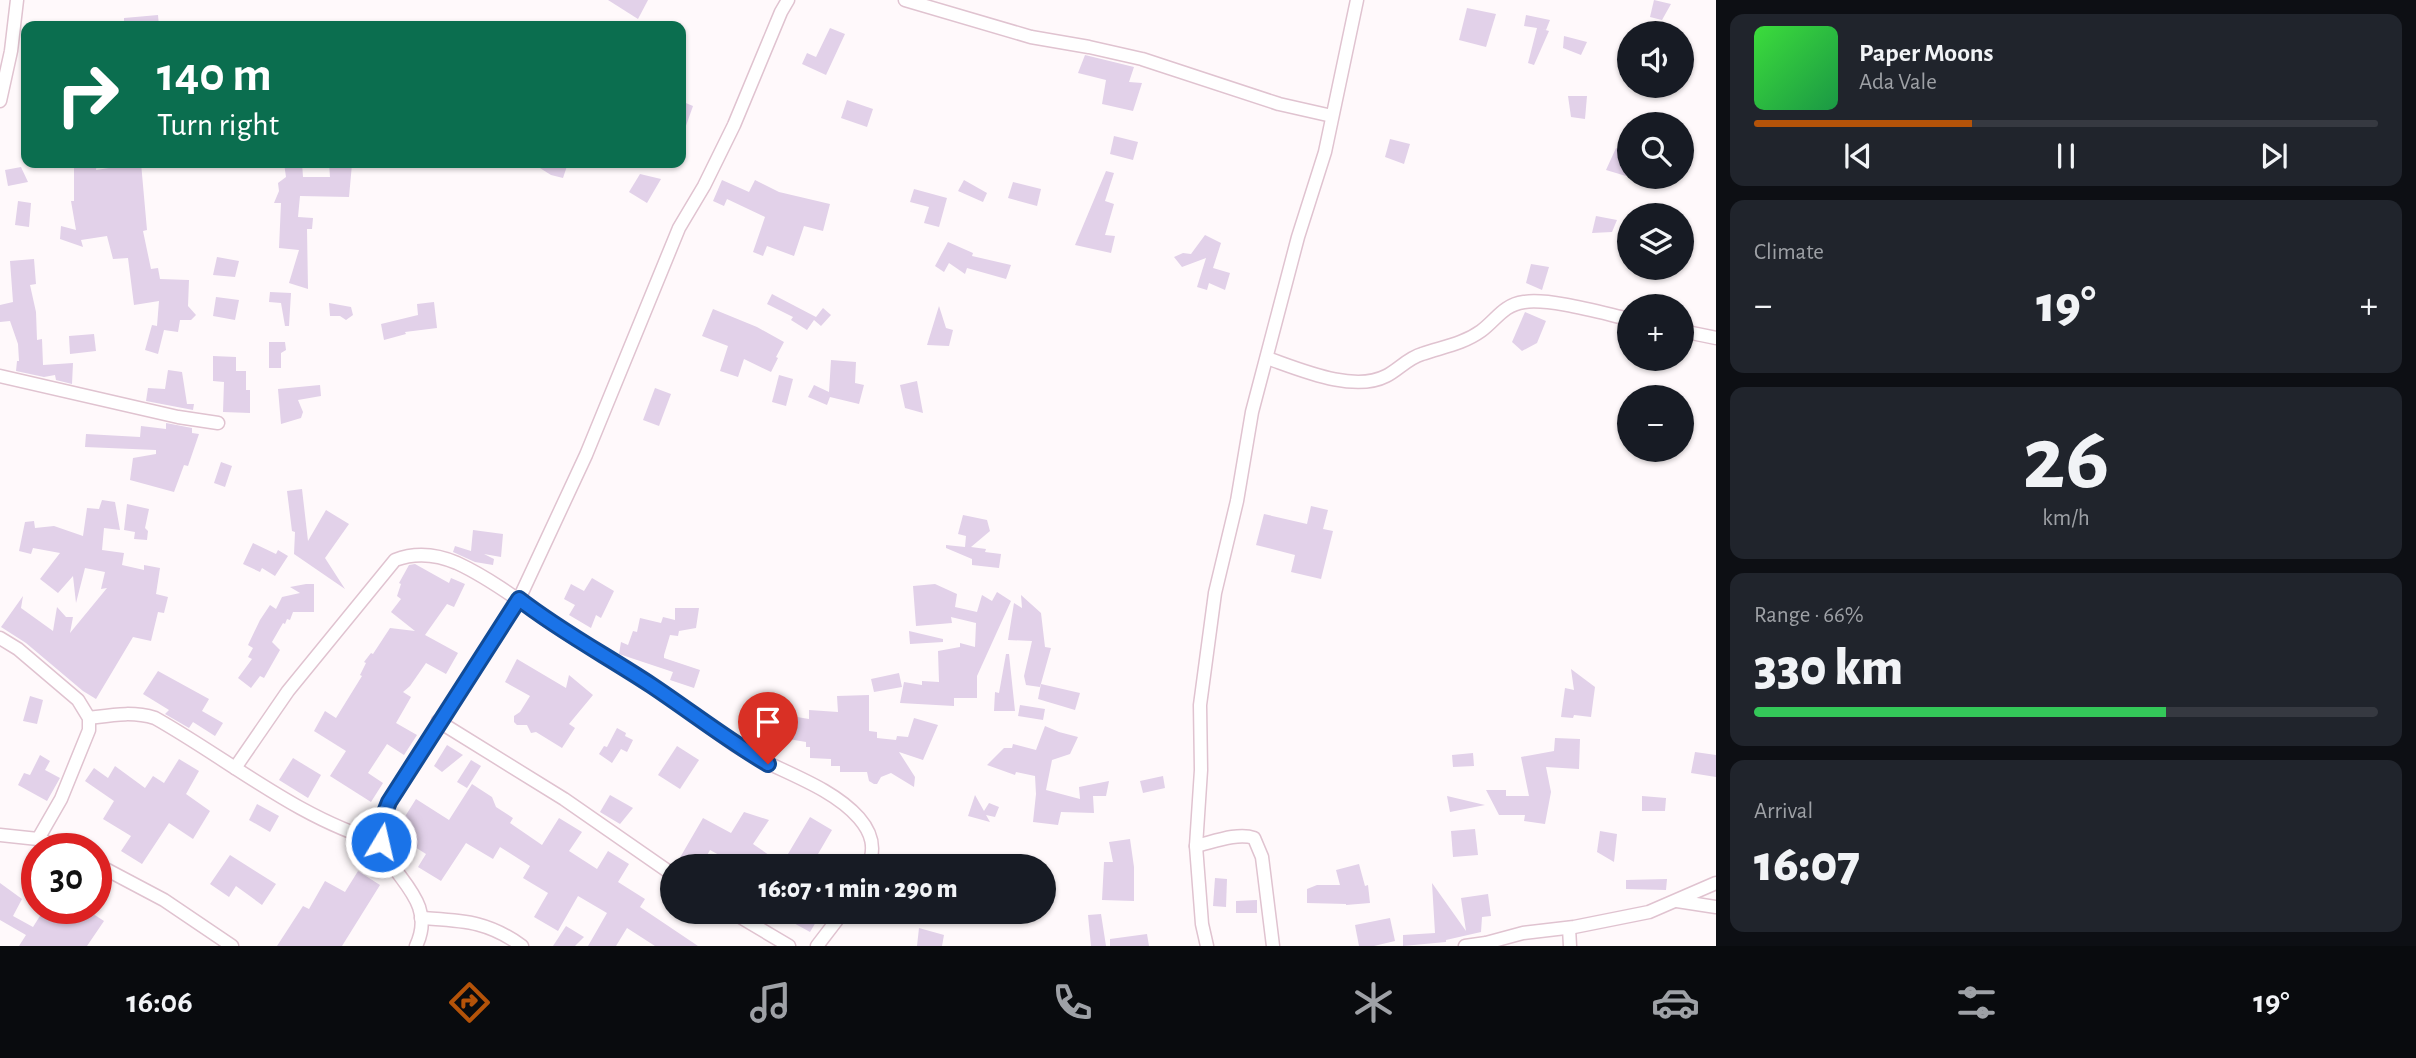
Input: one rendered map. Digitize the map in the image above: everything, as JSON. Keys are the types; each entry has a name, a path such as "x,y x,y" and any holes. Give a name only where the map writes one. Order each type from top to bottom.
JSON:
{"street":[{"path":"0,101 11,51 17,0"},
{"path":"416,946 421,918 413,890 386,856 381,842 380,825 389,802 519,599 586,456 679,228 704,186 734,125 775,24 788,0"},
{"path":"905,0 1031,37 1142,59 1279,104 1332,116"},
{"path":"1207,946 1202,924 1196,846 1201,770 1200,705 1215,593 1237,501 1252,412 1298,237 1325,152 1357,0"},
{"path":"1267,358 1342,381 1370,382 1386,376 1420,354 1447,348 1481,331 1509,305 1526,301 1550,303 1617,317"},
{"path":"1694,333 1716,338"},
{"path":"0,376 218,423"},
{"path":"235,768 288,691 395,560 423,554 456,563 519,599 543,618 652,686 736,746 820,788 858,817 870,835 874,846 872,854"},
{"path":"0,638 18,649 78,699 89,718 89,730 61,799 41,833"},
{"path":"89,718 138,713 155,718 282,796 346,830 381,842"},
{"path":"439,721 583,812 660,866"},
{"path":"0,835 21,837"},
{"path":"1196,846 1239,836 1254,838 1262,857 1273,946"},
{"path":"112,872 164,900 232,946"},
{"path":"1465,946 1523,933 1569,928 1649,912 1716,883"},
{"path":"1676,901 1716,907 1716,914"},
{"path":"421,918 470,921 494,929 522,946"},
{"path":"752,924 789,946"},
{"path":"817,946 834,924"},
{"path":"1569,928 1570,946"}],"building":[{"path":"608,0 648,0 638,19"},
{"path":"1654,0 1671,4 1662,20 1650,17"},
{"path":"1467,8 1496,14 1486,47 1459,40"},
{"path":"158,15 159,21 124,21 124,18"},
{"path":"1526,15 1550,20 1546,30 1542,29 1549,31 1534,65 1528,63 1537,28 1524,26"},
{"path":"830,28 845,34 826,75 802,64 807,53 816,57"},
{"path":"1564,36 1587,42 1581,55 1563,48"},
{"path":"1085,55 1134,67 1129,82 1142,83 1133,111 1102,104 1106,80 1078,73"},
{"path":"1568,96 1587,96 1585,119 1571,117"},
{"path":"847,100 873,109 867,127 841,118"},
{"path":"686,103 693,106 686,126"},
{"path":"1114,136 1138,142 1133,160 1110,154"},
{"path":"1390,139 1410,144 1404,164 1385,157"},
{"path":"1616,148 1617,148 1617,173 1606,170"},
{"path":"21,167 28,182 8,186 5,170"},
{"path":"74,168 141,168 147,230 143,231 151,269 158,268 160,279 189,280 188,306 196,315 191,320 180,320 178,332 164,330 158,354 145,350 152,325 157,326 159,301 134,305 128,258 113,259 107,236 81,240 83,247 60,239 61,226 76,230 71,201 74,201"},
{"path":"285,168 302,168 303,177 330,177 329,168 352,168 349,197 300,196 298,217 313,218 312,229 307,229 308,289 289,283 299,250 279,248 281,203 274,203 279,191 278,183 286,177"},
{"path":"540,168 566,168 563,178"},
{"path":"1106,171 1114,173 1105,201 1114,204 1105,235 1115,236 1111,253 1075,245"},
{"path":"640,174 661,179 647,203 629,192"},
{"path":"722,180 749,192 755,180 779,192 830,204 823,231 804,226 794,256 767,246 763,256 753,252 765,217 727,199 724,206 713,201"},
{"path":"964,180 987,193 983,202 958,191"},
{"path":"1013,182 1041,189 1037,206 1008,198"},
{"path":"914,189 947,198 939,227 924,223 929,207 910,202"},
{"path":"18,201 31,203 29,227 15,225"},
{"path":"1596,216 1617,220 1612,232 1592,233"},
{"path":"1205,235 1221,243 1213,268 1230,273 1225,290 1209,283 1207,290 1197,287 1206,258 1182,267 1174,257 1183,253 1191,254"},
{"path":"948,242 973,253 972,256 1011,265 1006,279 967,268 965,274 949,263 944,272 935,266"},
{"path":"217,257 239,261 235,277 213,275"},
{"path":"34,259 36,284 30,285 36,312 37,340 42,339 43,365 73,363 72,384 56,380 55,375 44,377 16,371 19,361 18,344 10,321 0,322 0,305 13,302 10,261"},
{"path":"1531,264 1549,267 1542,290 1526,283"},
{"path":"270,292 291,293 289,326 285,326 281,303 269,302"},
{"path":"772,294 816,317 823,308 831,315 821,326 814,320 807,330 791,320 793,317 767,304"},
{"path":"216,297 239,300 235,320 213,316"},
{"path":"434,302 437,328 405,332 406,334 384,340 381,324 418,315 417,304"},
{"path":"329,303 351,307 353,315 346,320 340,316 330,316"},
{"path":"939,306 946,328 953,330 949,346 927,345"},
{"path":"713,309 757,327 784,342 771,372 744,359 738,377 720,371 728,346 702,336"},
{"path":"1525,312 1546,321 1537,343 1522,351 1512,342"},
{"path":"94,334 96,351 70,354 69,336"},
{"path":"269,342 285,342 286,350 281,353 281,368 269,368"},
{"path":"213,356 236,357 236,371 246,371 246,390 250,390 250,413 223,412 224,382 213,381"},
{"path":"831,360 856,362 855,383 864,385 859,404 830,397 827,405 808,397 814,385 829,392"},
{"path":"168,370 182,372 187,404 194,404 193,410 146,401 148,388 165,389"},
{"path":"779,375 793,379 786,406 772,402"},
{"path":"917,381 923,413 905,408 900,385"},
{"path":"320,385 321,396 298,400 303,412 301,418 281,424 278,389"},
{"path":"655,388 671,394 659,426 643,420"},
{"path":"166,423 192,428 192,433 199,434 188,466 184,465 174,492 130,480 133,458 156,454 156,450 85,447 86,434 140,437 141,426 166,429"},
{"path":"221,462 232,466 225,487 214,483"},
{"path":"302,489 308,541 326,510 349,524 325,558 345,589 294,554 295,532 292,531 287,491"},
{"path":"102,500 115,502 120,530 104,528 102,550 124,553 122,565 144,570 144,565 160,568 156,594 168,597 164,613 158,612 151,641 133,637 96,699 26,643 1,627 23,596 21,608 53,631 57,607 66,617 73,617 70,633 107,588 101,589 105,572 85,568 76,603 73,576 58,593 40,579 60,553 33,548 31,554 19,551 25,522 34,521 35,528 54,526 83,536 87,508 99,509"},
{"path":"127,504 149,509 145,528 148,531 147,540 134,539 135,532 124,530"},
{"path":"1311,506 1328,510 1323,529 1333,531 1321,579 1291,572 1295,555 1256,545 1264,514 1307,524"},
{"path":"963,515 987,520 990,531 971,547 1001,554 999,568 972,565 972,559 946,548 946,545 965,547 966,536 958,534"},
{"path":"473,530 503,534 501,557 484,554 494,559 493,565 475,562 453,552 455,546 471,551"},
{"path":"253,543 276,554 278,550 288,556 275,576 262,568 260,572 243,564"},
{"path":"415,564 449,583 451,578 465,584 454,607 447,604 425,635 458,653 446,674 426,663 403,692 411,697 396,723 417,735 404,755 387,744 368,773 383,783 371,802 330,776 346,751 314,731 325,711 336,718 362,676 360,675 366,663 364,662 373,654 390,628 415,631 391,612 401,599 397,596 401,584 399,583 409,565"},
{"path":"592,578 614,591 601,618 596,615 591,628 569,615 575,605 564,599 571,584 584,591"},
{"path":"314,584 314,612 293,612 290,620 287,619 285,624 283,623 272,642 280,650 264,678 260,676 251,688 238,678 252,659 248,657 253,648 248,645 260,620 270,605 276,609 282,597 300,593 290,587"},
{"path":"935,584 957,594 955,607 977,612 982,595 992,601 997,592 1011,601 977,676 977,698 954,698 954,706 900,703 904,682 922,685 922,681 939,682 938,651 960,647 960,643 975,647 976,623 951,617 952,623 916,626 913,586"},
{"path":"1021,595 1041,613 1045,647 1051,648 1040,687 1026,685 1024,676 1032,641 1008,640 1014,603 1022,608"},
{"path":"675,608 699,608 696,628 679,631 678,636 670,635 664,655 664,658 700,670 694,688 670,680 673,672 619,654 621,642 628,645 633,631 637,632 640,618 661,623 663,617 675,620"},
{"path":"909,631 943,639 943,642 910,644"},
{"path":"1006,654 1009,654 1015,711 994,711 995,692 999,693"},
{"path":"517,659 566,688 569,675 593,695 569,724 575,728 562,748 536,732 531,733 527,725 517,725 514,722 514,716 520,712 530,696 505,682"},
{"path":"1571,669 1595,687 1591,717 1561,717 1565,688 1574,690"},
{"path":"158,671 209,699 202,711 223,723 215,736 193,722 189,728 165,714 169,710 143,694"},
{"path":"899,673 902,687 874,692 871,679"},
{"path":"1041,684 1080,693 1075,710 1038,699"},
{"path":"869,695 869,731 877,732 877,738 896,740 897,736 908,737 914,718 938,725 923,760 899,752 915,777 914,787 891,773 874,784 869,781 867,772 840,772 840,766 831,766 831,759 810,758 810,747 806,747 806,742 777,737 778,741 752,745 750,728 760,726 759,717 779,714 809,719 809,710 838,712 837,696"},
{"path":"30,696 43,700 37,724 23,721"},
{"path":"1020,705 1045,709 1043,720 1018,716"},
{"path":"1045,726 1078,737 1070,754 1052,760 1046,790 1080,799 1079,787 1109,781 1106,796 1093,796 1094,813 1061,812 1058,825 1033,822 1035,776 1016,772 1015,775 987,765 1004,748 1012,748 1013,744 1036,750"},
{"path":"617,728 633,740 627,752 621,749 612,763 599,754 604,746 607,747"},
{"path":"1555,738 1580,739 1579,769 1546,767 1551,792 1545,824 1524,821 1525,815 1499,815 1486,790 1506,790 1506,796 1529,796 1521,757 1554,751"},
{"path":"447,745 463,755 442,772 434,766"},
{"path":"677,746 699,760 680,789 658,775"},
{"path":"1695,752 1716,755 1716,777 1691,773"},
{"path":"1473,753 1474,766 1453,767 1452,755"},
{"path":"40,755 50,761 45,770 60,778 47,801 18,785 24,773 30,775"},
{"path":"293,758 321,775 308,798 279,780"},
{"path":"179,759 199,771 186,794 210,811 193,839 169,823 142,864 121,851 131,836 103,819 114,801 85,781 94,768 108,778 115,766 145,788 153,776 164,783"},
{"path":"471,760 481,766 467,788 457,782"},
{"path":"1163,776 1165,788 1143,793 1140,781"},
{"path":"472,784 492,797 496,807 513,818 510,823 542,845 559,818 582,832 569,851 597,869 608,851 629,864 618,882 645,899 640,907 660,920 660,924 665,924 698,946 655,946 627,928 616,946 588,946 607,913 578,896 558,931 534,917 548,893 523,878 530,866 500,847 493,859 466,843 441,881 418,867 426,854 394,834 416,799 449,820"},
{"path":"610,795 633,808 620,824 600,812"},
{"path":"975,795 984,811 989,803 999,807 995,817 986,815 990,822 968,816"},
{"path":"1447,796 1485,805 1450,812"},
{"path":"1642,796 1666,798 1665,811 1642,811"},
{"path":"257,804 279,816 270,832 249,820"},
{"path":"744,812 769,820 753,844 768,854 717,854 710,850 708,854 682,854 703,818 731,833"},
{"path":"810,817 832,830 818,854 788,854"},
{"path":"1475,829 1478,855 1453,857 1451,831"},
{"path":"1600,831 1617,834 1614,862 1597,852"},
{"path":"1130,839 1134,867 1134,901 1102,900 1104,862 1113,862 1109,842"},
{"path":"230,855 276,884 262,905 236,886 229,897 210,884"},
{"path":"1359,864 1365,886 1368,885 1370,903 1307,903 1307,889 1317,885 1340,885 1336,870"},
{"path":"358,871 380,885 342,946 277,946 303,906 309,909 325,881 345,892"},
{"path":"1215,878 1227,879 1226,907 1213,906"},
{"path":"1667,879 1666,890 1626,889 1626,880"},
{"path":"0,883 21,898 13,916 21,920 21,924 33,927 35,924 102,924 87,946 19,946 26,935 0,920"},
{"path":"1432,883 1466,931 1461,898 1488,894 1491,916 1482,917 1481,932 1446,942 1403,946 1403,935 1435,933"},
{"path":"1257,900 1257,913 1236,913 1236,901"},
{"path":"1101,914 1106,946 1091,946 1088,915"},
{"path":"1390,918 1395,941 1359,946 1355,925"},
{"path":"795,924 815,924 810,932"},
{"path":"566,926 584,937 575,946 553,946"},
{"path":"919,928 944,935 942,946 917,946"},
{"path":"1147,934 1149,946 1110,946 1110,939"}],"route":[{"path":"381,842 380,825 389,802 519,599 543,618 652,686 736,746 768,764"}]}
